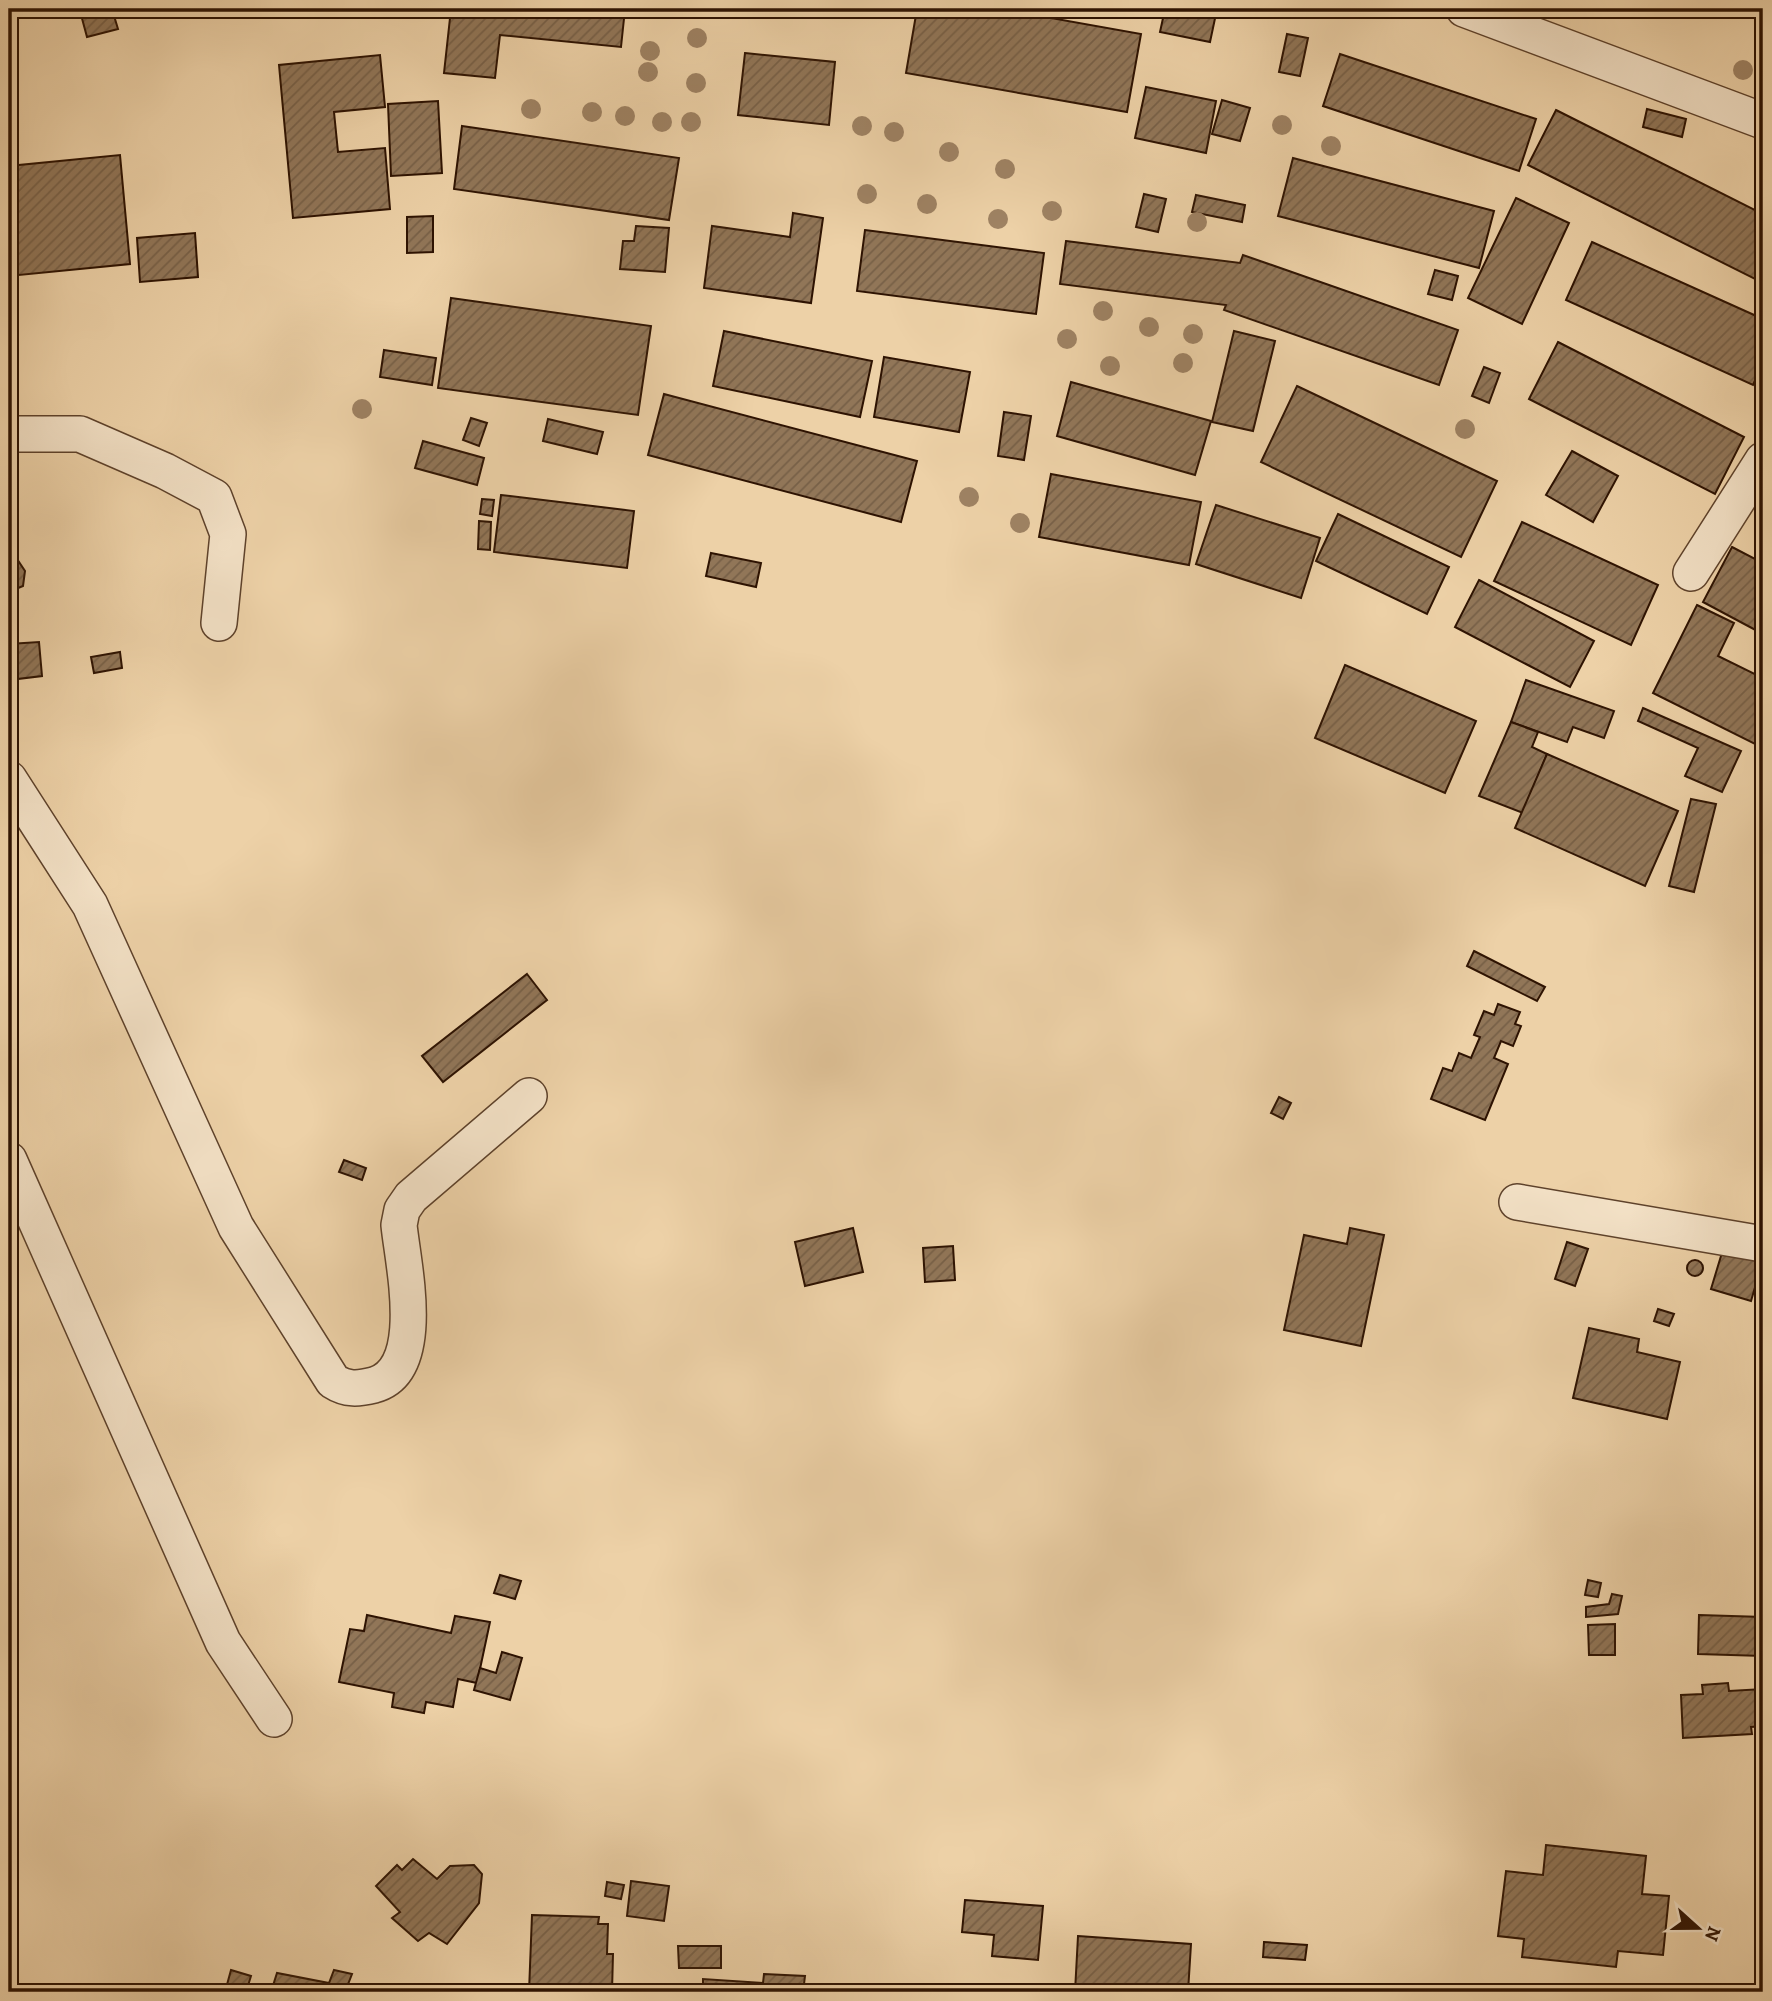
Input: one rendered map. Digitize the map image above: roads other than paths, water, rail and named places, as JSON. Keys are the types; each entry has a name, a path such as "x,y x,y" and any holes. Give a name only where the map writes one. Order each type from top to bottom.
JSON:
{"street":[{"path":"1464,9 1763,121"},
{"path":"9,434 80,434 165,471 214,497 228,534 219,623"},
{"path":"1691,573 1763,460"},
{"path":"9,779 90,905 236,1227 333,1381 344,1388 380,1384 395,1372 404,1354 409,1328 398,1225 402,1210 411,1197 529,1096"},
{"path":"9,1160 223,1642 274,1719"},
{"path":"1517,1202 1763,1244"}]}
